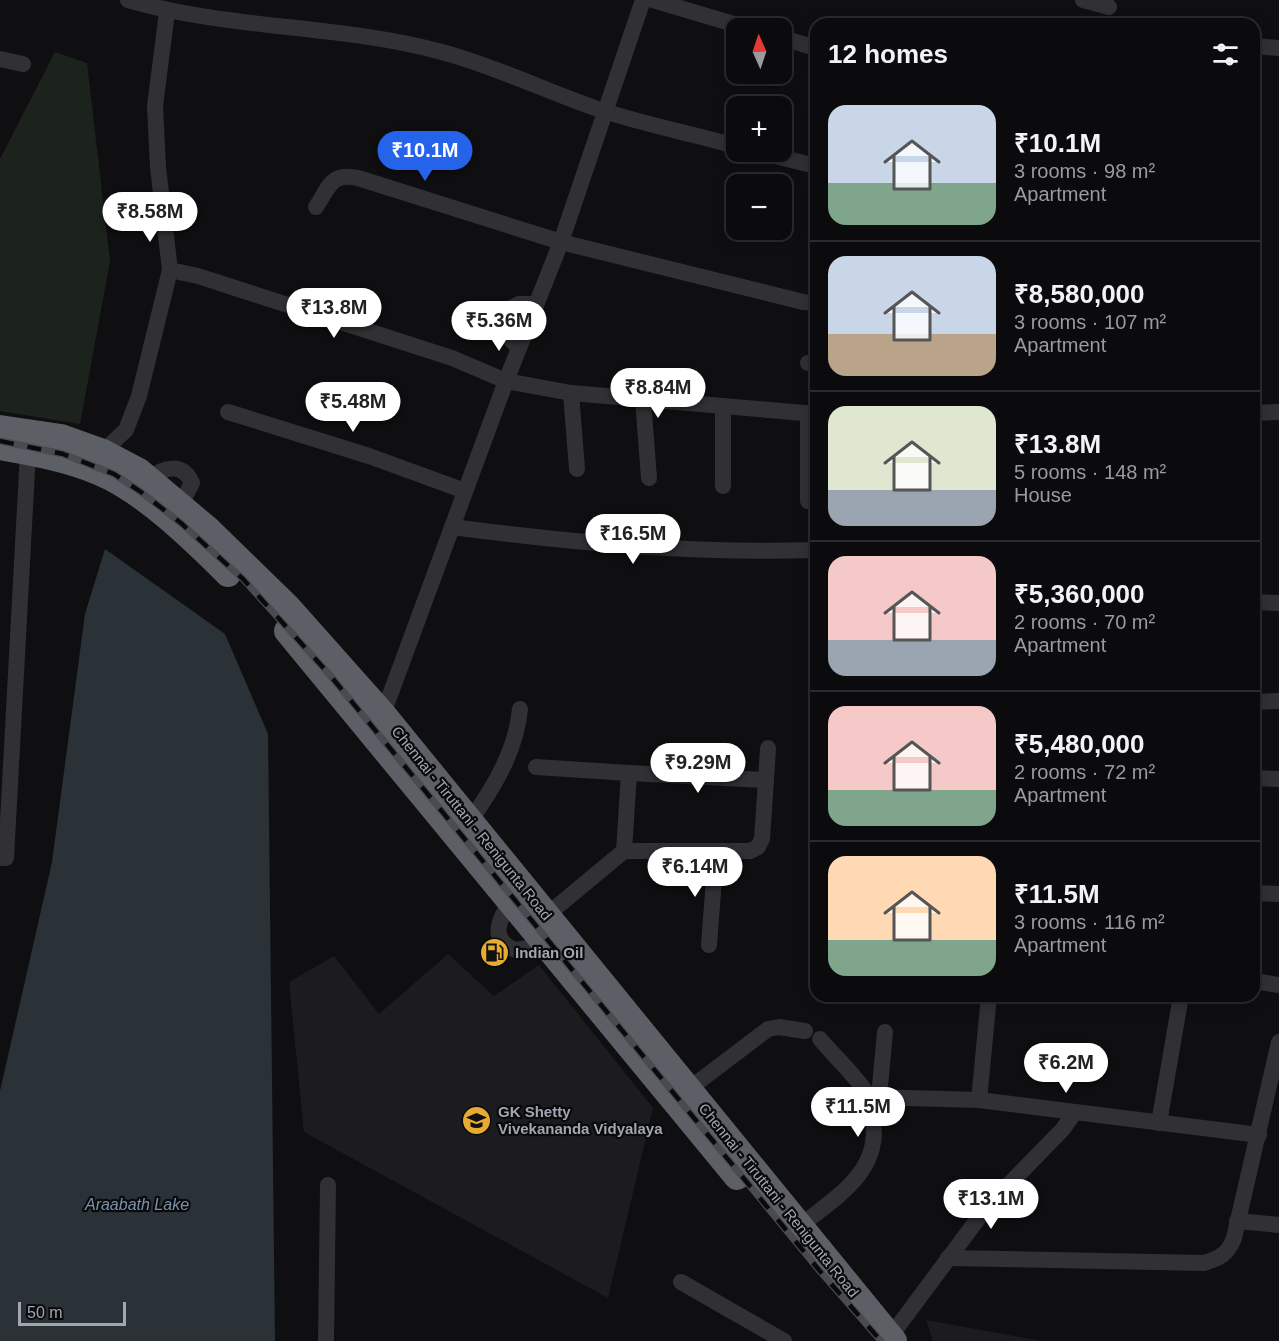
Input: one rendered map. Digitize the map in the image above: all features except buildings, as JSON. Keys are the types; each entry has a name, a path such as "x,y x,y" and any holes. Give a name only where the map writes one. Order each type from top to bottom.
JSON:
{"highway":[{"name":"Chennai - Tiruttani - Renigunta Road","path":"0,428 60,437 95,460 206,552 375,721 470,821 689,1089 886,1340"},
{"name":"Chennai - Tiruttani - Renigunta Road","path":"0,447 63,459 95,460 149,479 286,606 546,945 886,1340"}],"street":[{"path":"128,0 167,12 237,23 359,35 441,52 605,111 726,143"},
{"path":"375,721 561,242 643,0"},
{"path":"653,0 726,22"},
{"path":"1083,0 1108,4"},
{"path":"95,460 126,430 139,396 170,270 155,106 167,12"},
{"path":"792,42 810,46"},
{"path":"1260,46 1279,48"},
{"path":"0,59 23,64"},
{"path":"792,160 810,165"},
{"path":"316,207 335,178 344,175 561,242 810,303"},
{"path":"170,270 198,276 452,358 506,381 571,393 723,408 810,413"},
{"path":"519,348 503,332 505,311 519,304 536,304"},
{"path":"571,393 577,469"},
{"path":"642,400 649,478"},
{"path":"723,408 723,486"},
{"path":"228,412 369,456 465,491"},
{"path":"1260,413 1279,412"},
{"path":"0,858 6,858 28,452"},
{"path":"808,501 810,457"},
{"path":"452,527 565,542 652,549 740,553 810,550"},
{"path":"1260,602 1279,603"},
{"path":"1260,702 1279,701"},
{"path":"470,821 503,768 518,730 520,709"},
{"path":"547,915 624,851 716,853 750,851 758,847 762,839 768,748"},
{"path":"536,767 766,780"},
{"path":"624,851 629,773"},
{"path":"1260,778 1279,779"},
{"path":"709,945 716,853"},
{"path":"1260,893 1279,894"},
{"path":"1260,982 1279,985"},
{"path":"980,1100 988,1002"},
{"path":"1159,1123 1180,1002"},
{"path":"689,1089 768,1029 780,1027 812,1035 875,1097 980,1100 1259,1135"},
{"path":"799,1227 852,1183 869,1163 875,1141 875,1097 885,1032"},
{"path":"948,1258 1204,1263 1219,1258 1229,1250 1259,1135 1274,1092 1279,1042"},
{"path":"886,1340 986,1208 1063,1129 1076,1112"},
{"path":"326,1341 328,1185"},
{"path":"1238,1221 1279,1225"},
{"path":"681,1282 784,1341"}],"shaded area":[{"path":"55,52 87,63 110,261 80,424 0,411 0,159"},
{"name":"GK Shetty Vivekananda Vidyalaya","path":"448,954 494,996 539,965 653,1108 608,1298 304,1132 289,982 334,956 379,1014"},
{"path":"926,1320 1042,1341 933,1341"}],"water":[{"name":"Araabath Lake","path":"105,549 225,634 268,734 275,1341 0,1341 0,1091 52,862 85,614"}],"railway":[{"path":"0,441 63,454 114,474 182,524 243,579 329,674 819,1270 881,1341"}],"place":[{"name":"Indian Oil","path":"494,952"},
{"name":"GK Shetty Vivekananda Vidyalaya","path":"477,1120"}]}
